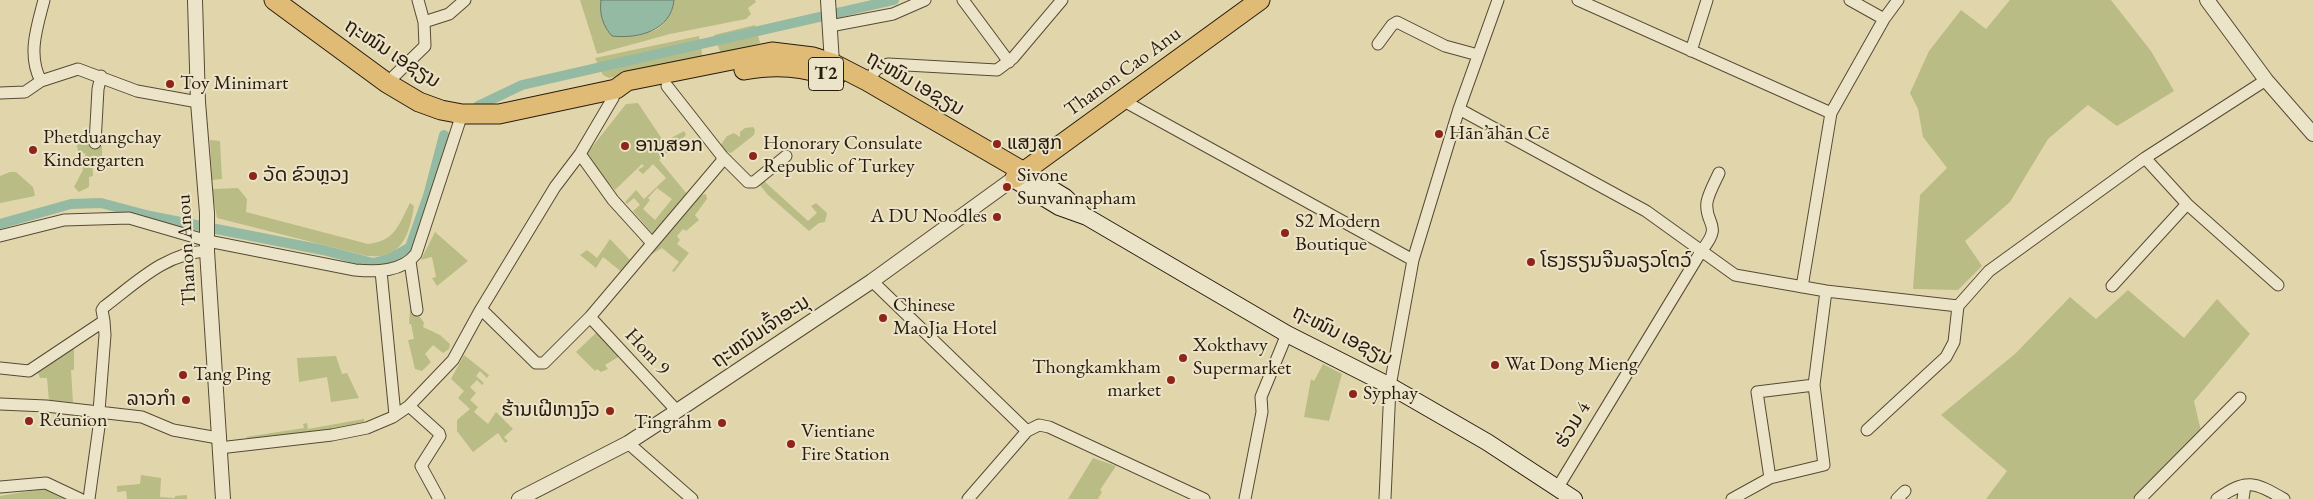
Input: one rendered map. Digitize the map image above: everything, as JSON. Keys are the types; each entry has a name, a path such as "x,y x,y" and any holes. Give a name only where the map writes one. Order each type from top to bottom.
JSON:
{"main road":[{"name":"ຖະໜົນ ເອຊຽນ","path":"274,0 388,83 419,102 462,114 499,114 616,89 626,81 772,52 813,57 832,63 867,81 1018,176"},
{"name":"Thanon Cao Anu","path":"1018,176 1260,0"},
{"name":"ຖະໜົນ ເອຊຽນ","path":"616,89 627,92 668,86 775,65 820,72 862,92 1018,176 1065,197 1086,217 1287,334 1390,386 1487,442 1574,499"}],"street":[{"path":"41,81 33,62 33,48 44,0"},
{"name":"Thanon Anou","path":"195,0 198,102 207,213 207,246 218,443 223,499"},
{"path":"388,83 425,46 424,22 418,0"},
{"path":"424,22 449,14 465,0"},
{"path":"830,24 892,14 925,0"},
{"path":"963,0 1009,62"},
{"path":"867,81 878,69 888,64 991,71 1009,62 1062,0"},
{"path":"1385,499 1390,386 1413,260 1459,109 1498,0"},
{"path":"1578,0 1832,113"},
{"path":"1690,51 1707,0"},
{"path":"1850,0 1884,19"},
{"path":"1802,286 1832,113 1884,19 1898,0"},
{"path":"2207,0 2266,80 2313,134"},
{"path":"829,1 832,63"},
{"path":"1378,44 1392,25 1397,22 1445,46 1478,55"},
{"path":"0,93 25,92 41,81 74,69 101,76 136,91 198,102"},
{"path":"95,143 98,89 101,76"},
{"path":"1867,430 1946,357 1954,342 1958,306 1989,271 2145,158 2266,80"},
{"path":"668,86 722,156 748,182 754,182 786,156"},
{"path":"0,404 46,406 142,417 173,430 218,443 332,435 367,428 395,415 409,406 453,360 481,308 555,187 580,154 613,98 616,89"},
{"path":"1122,100 1413,260"},
{"path":"1459,109 1646,211 1702,250 1725,270 1735,275 1826,291 1958,306"},
{"path":"0,236 64,220 129,218 207,246 355,270 381,271 410,261 416,254 462,114"},
{"path":"580,154 613,200 652,243"},
{"path":"481,308 536,362 540,364 550,359 590,317 722,161 722,156"},
{"path":"2145,158 2187,204 2278,285"},
{"name":"ຮ່ວມ 4","path":"1558,487 1714,231 1707,200 1719,172"},
{"name":"ຖະຫນົນເຈົ້າອະນຸ","path":"519,499 628,442 677,411 872,281 1018,176"},
{"path":"2112,286 2187,204"},
{"path":"89,499 100,412 105,335 104,307 164,262 207,246"},
{"path":"410,261 417,310"},
{"path":"381,271 395,415"},
{"path":"872,281 1027,431"},
{"path":"1732,499 1770,478 1824,465 1814,385 1826,291"},
{"name":"Hom 9","path":"590,317 677,411"},
{"path":"0,368 30,370 104,321"},
{"path":"1245,499 1262,412 1261,396 1287,334"},
{"path":"1770,478 1757,392 1814,385"},
{"path":"2140,499 2240,398"},
{"path":"409,406 440,436 421,466 439,499"},
{"path":"971,498 1027,431 1039,425 1049,426 1204,499"},
{"path":"628,442 692,499"},
{"path":"0,488 46,483 80,499"},
{"path":"2217,499 2229,491 2245,485 2258,484 2284,499"},
{"path":"2243,499 2245,485"}],"shaded area":[{"path":"580,0 601,0 600,9 645,32 656,30 665,22 674,0 755,0 756,2 748,8 751,14 746,19 670,34 597,54"},
{"path":"601,0 674,0 672,11 660,26 642,34 622,37 612,36 606,28 601,15"},
{"path":"2010,0 2111,0 2151,51 2174,91 2117,126 2088,105 2048,139 2010,202 1965,241 1982,266 1958,290 1913,289 1920,195 1947,168 1923,137 1918,109 1910,93 1929,51 1961,10 1986,29"},
{"path":"755,25 760,43 721,54 714,35"},
{"path":"699,36 703,59 609,78 603,75 595,58"},
{"path":"638,103 664,142 684,131 686,135 659,160 687,194 653,234 633,211 640,205 634,198 627,204 625,202 636,190 644,199 666,178 653,164 643,174 638,170 644,166 642,164 615,190 585,156 626,104","holes":["657,188 672,199 655,220 643,209 650,200 648,198"]},
{"path":"753,127 755,130 754,135 731,153 724,151 720,146 727,136 734,133 740,137 740,132 745,128"},
{"path":"89,140 93,146 102,146 102,158 92,159 93,176 89,177 89,187 79,192 74,187 83,170 82,162 86,154 78,151 76,142"},
{"path":"210,140 220,141 222,179 212,180"},
{"path":"16,172 33,187 35,196 0,203 0,176"},
{"path":"755,179 764,181 808,221 817,213 811,206 816,203 827,213 825,222 819,223 809,231 768,195"},
{"path":"238,188 247,199 246,212 368,244 384,240 390,236 399,225 410,203 414,206 404,241 394,251 385,256 367,256 217,218 212,189"},
{"path":"706,194 707,199 695,215 699,220 686,231 683,229 677,236 680,240 677,244 689,253 674,272 672,271 679,262 662,248 652,254 650,252 701,195"},
{"path":"435,232 468,261 437,286 432,278 436,277 432,257 421,260"},
{"path":"610,239 632,262 623,273 603,257 596,268 580,255 587,250 597,258"},
{"path":"2128,290 2184,338 2217,299 2250,334 2194,401 2201,431 2132,499 1986,499 2007,471 1941,415 2016,353 2070,297 2096,319"},
{"path":"410,310 420,317 424,323 423,327 440,335 450,344 449,349 443,353 433,345 425,354 431,362 422,371 415,369 408,340 414,339 411,324 409,324"},
{"path":"597,332 620,356 605,365 608,369 601,372 597,369 595,371 576,352"},
{"path":"74,343 74,370 71,370 73,402 49,401 47,378 40,378 37,370"},
{"path":"464,355 489,375 487,378 480,371 476,376 484,383 482,385 477,380 470,387 476,393 470,400 478,407 474,412 488,424 496,412 513,429 504,437 508,441 505,443 498,433 473,452 457,431 457,420 470,409 458,398 464,391 451,379"},
{"path":"336,356 342,374 347,373 359,398 331,402 327,377 299,382 297,358"},
{"path":"1323,364 1342,374 1329,421 1304,417 1311,379 1314,381"},
{"path":"364,419 365,423 313,434 253,441 246,437 304,428 303,424 307,423 308,429"},
{"path":"1093,458 1116,466 1100,490 1102,492 1098,499 1068,499"},
{"path":"141,475 161,478 160,497 175,498 175,496 187,495 187,499 127,499 126,491 117,492 117,486 140,484"},
{"path":"48,488 68,499 0,499 0,496"}],"waterway":[{"path":"478,106 522,85 894,0"},
{"path":"0,224 71,204 101,203 150,216 323,250 373,263 390,259 410,247 428,196 444,135"}],"place":[{"name":"Toy Minimart","path":"170,84"},
{"name":"Hān’āhān Cē","path":"1439,134"},
{"name":"ແສງສູກ","path":"997,144"},
{"name":"ອານຸສອກ","path":"625,146"},
{"name":"Phetduangchay Kindergarten","path":"33,150"},
{"name":"Honorary Consulate Republic of Turkey","path":"753,156"},
{"name":"ວັດ ຂົວຫຼວງ","path":"253,176"},
{"name":"Sivone Sunvannapham","path":"1007,187"},
{"name":"A DU Noodles","path":"997,217"},
{"name":"S2 Modern Boutique","path":"1285,233"},
{"name":"ໂຮງຮຽນຈີນລຽວໂຕວ໌","path":"1531,262"},
{"name":"Chinese MaoJia Hotel","path":"883,318"},
{"name":"Xokthavy Supermarket","path":"1183,358"},
{"name":"Wat Dong Mieng","path":"1495,365"},
{"name":"Tang Ping","path":"183,375"},
{"name":"Thongkamkham market","path":"1171,380"},
{"name":"Syphay","path":"1353,394"},
{"name":"ລາວກໍາ","path":"186,400"},
{"name":"ຮ້ານເຝີຫາງງົວ","path":"610,411"},
{"name":"Réunion","path":"29,421"},
{"name":"Tingrahm","path":"722,423"},
{"name":"Vientiane Fire Station","path":"791,444"}]}
